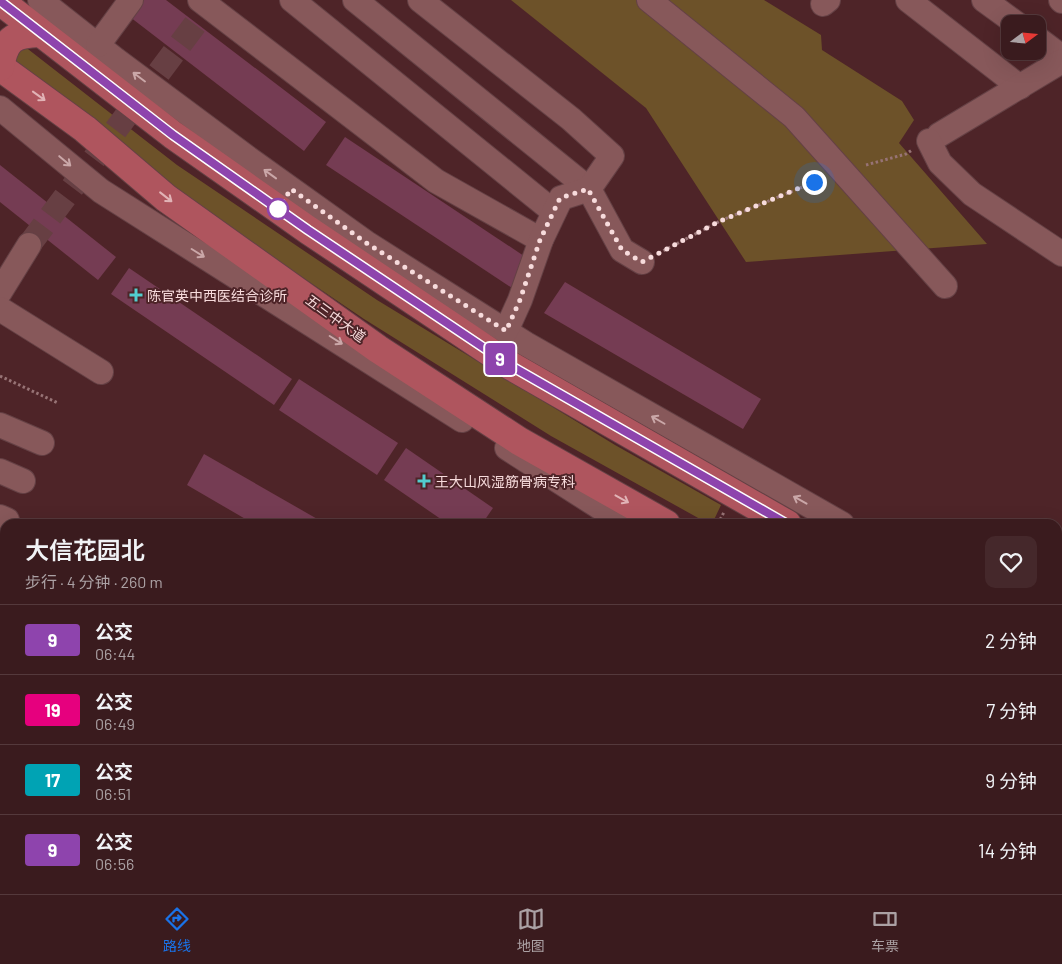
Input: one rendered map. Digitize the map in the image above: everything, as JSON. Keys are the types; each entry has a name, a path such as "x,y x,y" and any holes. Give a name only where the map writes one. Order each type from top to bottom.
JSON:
{"main road":[{"path":"0,1 173,135 308,230 511,366 778,519"},
{"path":"0,67 7,44 14,37 39,33"},
{"name":"五三中大道","path":"0,67 85,129 166,198 378,349 519,441 657,519"}],"street":[{"path":"40,0 245,156 368,244 506,331 833,519"},
{"path":"98,45 131,0"},
{"path":"200,0 436,182 540,240"},
{"path":"292,0 554,212"},
{"path":"355,0 588,189 622,250 642,262"},
{"path":"420,0 571,119 612,156 588,189 560,198 540,240 520,300 506,331"},
{"path":"649,0 794,117 945,286"},
{"path":"908,0 1020,87"},
{"path":"984,0 1004,15"},
{"path":"1046,45 1062,57"},
{"path":"1062,61 934,138 940,163 972,194 1062,254"},
{"path":"0,108 101,191 618,519"},
{"path":"0,292 29,245"},
{"path":"0,309 101,372"},
{"path":"0,425 42,443"},
{"path":"0,471 23,481"}],"path":[{"path":"642,262 720,221 770,202 828,176 906,154 934,138"},
{"path":"0,376 58,402"}],"shaded area":[{"path":"511,0 764,0 821,35 822,50 902,101 914,120 899,143 987,244 746,262 646,108"},
{"path":"24,46 177,165 377,300 615,445 721,505 714,519 700,519 551,436 364,319 190,201 16,62 12,50"}],"building":[{"path":"143,0 166,0 326,122 304,151 130,17"},
{"path":"345,137 530,260 512,288 326,165"},
{"path":"0,165 116,257 98,280 0,202"},
{"path":"129,268 292,379 274,405 111,294"},
{"path":"565,282 761,399 743,429 544,313"},
{"path":"299,379 398,443 377,475 279,410"},
{"path":"406,448 493,508 485,519 441,519 384,480"},
{"path":"204,454 317,519 245,519 187,485"}],"tunnel":[{"path":"29,245 209,6"}],"bus line":[{"name":"9","path":"0,1 173,135 308,230 511,366 778,519"}],"place":[{"name":"陈官英中西医结合诊所","path":"136,295"},
{"name":"王大山风湿筋骨病专科","path":"424,481"}],"route":[{"path":"278,209 291,189 368,244 506,331 520,300 540,240 560,198 588,189 622,250 642,262 720,221 770,202 814,182"}]}
